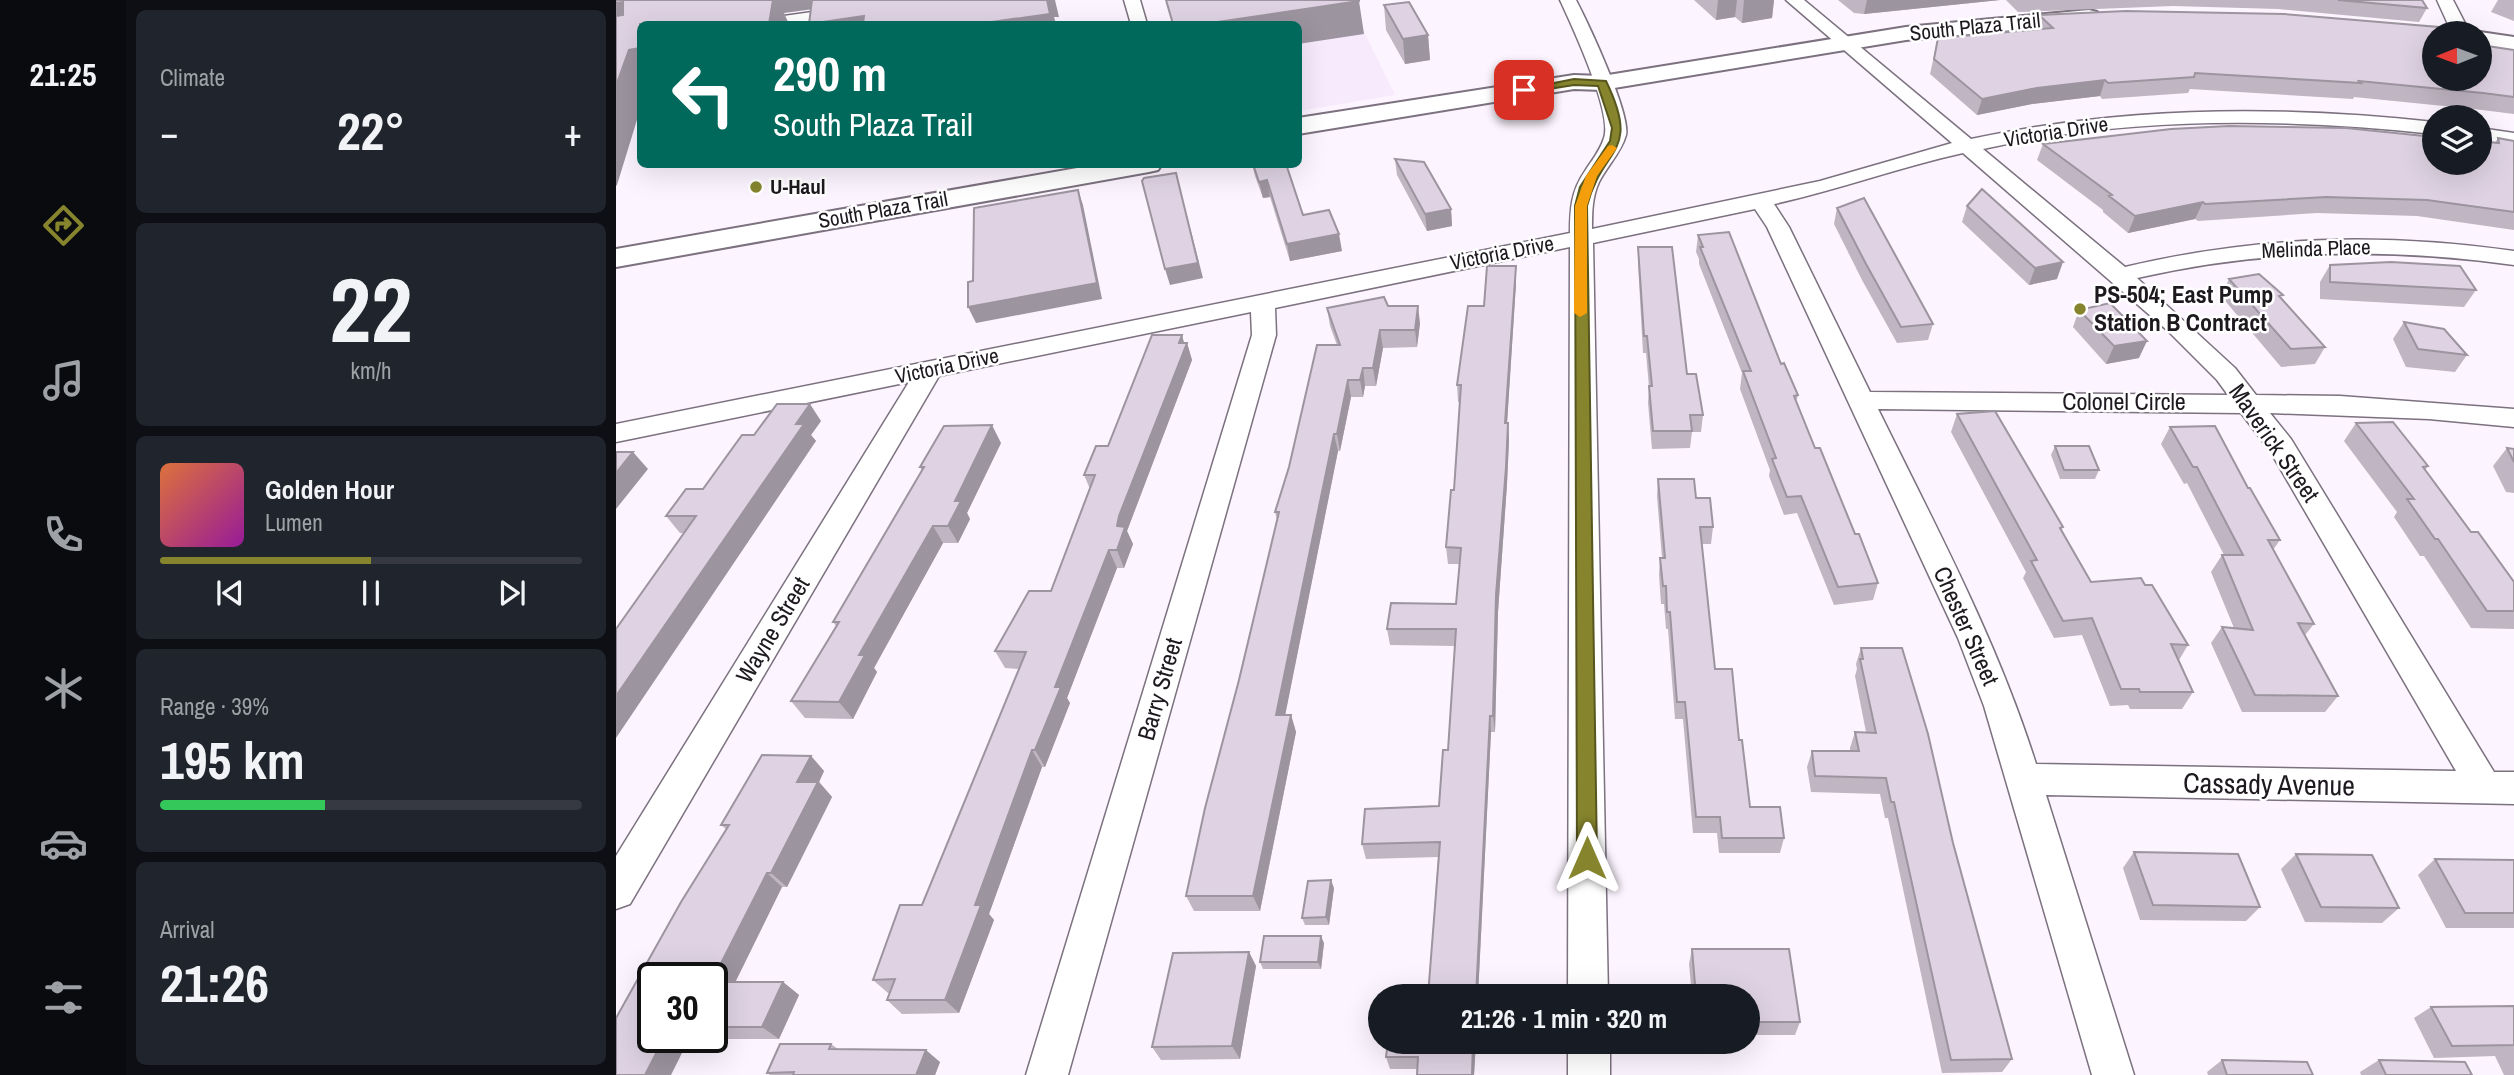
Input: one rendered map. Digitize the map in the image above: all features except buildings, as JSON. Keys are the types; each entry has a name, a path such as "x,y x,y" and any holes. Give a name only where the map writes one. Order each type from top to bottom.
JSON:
{"main road":[{"name":"South Plaza Trail","path":"1302,125 1574,82 1602,83 1957,27 2108,16"},
{"path":"2492,41 2514,44"},
{"name":"South Plaza Trail","path":"1302,139 1582,93 1602,83"},
{"name":"South Plaza Trail","path":"616,242 1035,168"},
{"name":"South Plaza Trail","path":"616,258 1126,168"}],"street":[{"path":"1132,0 1138,21"},
{"path":"1568,0 1586,36 1617,128 1615,141 1586,187 1581,206 1588,984"},
{"name":"Maverick Street","path":"1794,0 2120,275 2177,326 2251,403 2499,787"},
{"path":"2445,0 2455,21"},
{"path":"785,21 868,10"},
{"name":"Victoria Drive","path":"616,433 1761,201 1848,180 1937,152 2058,130 2168,119 2292,118 2422,127"},
{"path":"2492,136 2514,139"},
{"name":"Chester Street","path":"1761,201 1778,227 1974,638 2001,706 2113,1075"},
{"name":"Melinda Place","path":"2120,275 2217,255 2315,246 2393,247 2514,258"},
{"name":"Barry Street","path":"1047,1075 1264,335 1265,319 1261,301"},
{"name":"Wayne Street","path":"616,891 930,369"},
{"name":"Colonel Circle","path":"1860,400 2251,403 2429,410 2514,418"},
{"name":"Cassady Avenue","path":"2024,779 2499,787"},
{"path":"1589,1054 1589,1075"}],"shaded area":[{"path":"1350,3 1395,95 1302,110 1302,21 1179,21 1265,8"}],"slow traffic":[{"path":"1580,313 1581,206 1591,176 1612,148"}],"place":[{"name":"U-Haul","path":"756,187"},
{"name":"PS-504; East Pump Station B Contract","path":"2080,309"}],"route":[{"path":"1524,90 1574,82 1602,83 1617,128 1615,141 1606,158 1591,176 1581,206 1587,858"}]}
